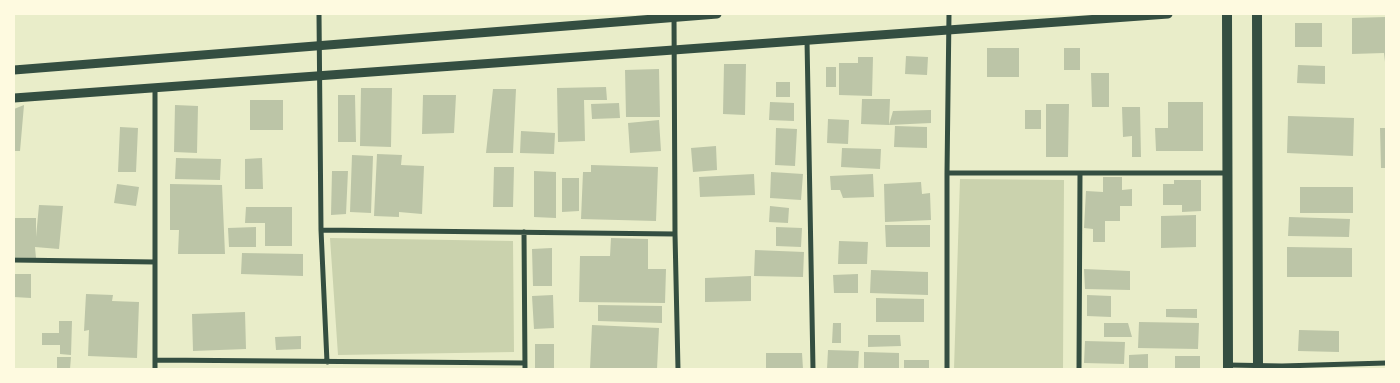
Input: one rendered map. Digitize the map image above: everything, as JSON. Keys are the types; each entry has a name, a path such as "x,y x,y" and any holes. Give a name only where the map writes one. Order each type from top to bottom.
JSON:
{"main road":[{"path":"1227,14 1228,367"},
{"path":"1257,14 1258,367"}],"street":[{"path":"319,14 320,230 327,362"},
{"path":"14,70 717,14"},
{"path":"947,369 949,14"},
{"path":"14,98 948,30 1120,15 1168,14"},
{"path":"674,16 676,50 675,234 678,369"},
{"path":"807,40 813,369"},
{"path":"155,88 155,369"},
{"path":"947,173 1228,173"},
{"path":"1079,369 1080,173"},
{"path":"320,230 675,234"},
{"path":"155,360 525,366 524,232"},
{"path":"14,260 154,262"},
{"path":"1228,367 1386,363"}],"green space":[{"path":"960,179 1064,180 1063,369 954,369"},
{"path":"330,238 513,241 514,352 338,355"}],"building":[{"path":"1386,17 1386,62 1384,53 1352,54 1352,18"},
{"path":"1295,23 1322,23 1322,47 1295,47"},
{"path":"987,48 1019,48 1019,77 987,77"},
{"path":"1064,48 1080,48 1080,70 1064,70"},
{"path":"906,56 928,57 927,75 905,74"},
{"path":"858,57 873,57 872,96 839,95 839,63 858,63"},
{"path":"724,64 746,64 745,115 723,114"},
{"path":"1298,65 1325,66 1325,84 1297,83"},
{"path":"826,67 836,67 836,87 826,87"},
{"path":"659,69 660,117 626,117 625,70"},
{"path":"1091,73 1109,73 1109,107 1092,107"},
{"path":"776,82 790,82 790,97 776,97"},
{"path":"606,87 607,100 584,100 585,141 558,142 557,88"},
{"path":"361,88 392,88 391,147 360,146"},
{"path":"493,89 516,89 513,153 486,153"},
{"path":"338,95 355,95 356,142 338,142"},
{"path":"423,95 456,95 454,133 422,134"},
{"path":"862,99 890,99 889,125 861,124"},
{"path":"250,100 283,100 283,130 250,130"},
{"path":"770,102 794,103 794,121 769,120"},
{"path":"1168,102 1203,102 1203,151 1156,151 1155,128 1168,128"},
{"path":"619,103 620,118 592,119 591,104"},
{"path":"1046,104 1069,104 1068,157 1046,157"},
{"path":"24,105 20,151 14,151 14,109"},
{"path":"175,105 198,106 197,153 174,152"},
{"path":"1122,107 1140,107 1141,157 1132,157 1132,136 1123,137"},
{"path":"931,110 931,123 889,125 893,111"},
{"path":"1025,110 1041,110 1041,129 1025,129"},
{"path":"1288,116 1354,118 1353,156 1287,153"},
{"path":"828,119 849,120 848,144 827,143"},
{"path":"659,120 661,151 630,153 628,123"},
{"path":"895,126 927,127 927,148 894,147"},
{"path":"120,127 138,128 136,172 118,172"},
{"path":"776,128 797,129 795,166 775,165"},
{"path":"1380,128 1386,128 1386,168 1381,168"},
{"path":"521,131 555,133 554,154 520,153"},
{"path":"716,146 717,170 693,172 691,148"},
{"path":"842,148 881,149 880,169 841,167"},
{"path":"377,154 402,155 401,165 424,166 422,214 399,212 399,217 374,216"},
{"path":"352,155 373,156 371,213 350,212"},
{"path":"176,158 221,159 220,180 175,179"},
{"path":"262,158 263,189 245,189 245,159"},
{"path":"591,165 658,167 656,221 581,219 583,172 591,172"},
{"path":"494,167 514,167 513,207 493,207"},
{"path":"332,171 348,171 346,214 331,215"},
{"path":"534,171 556,172 556,218 534,217"},
{"path":"771,172 803,174 801,200 770,198"},
{"path":"754,174 755,195 700,197 699,177"},
{"path":"873,174 874,197 843,198 840,190 831,190 830,176"},
{"path":"1103,177 1122,177 1122,190 1132,189 1132,206 1120,206 1120,221 1105,221 1105,242 1093,242 1093,229 1084,228 1086,191 1103,192"},
{"path":"562,178 579,178 579,211 562,212"},
{"path":"1174,180 1201,180 1201,211 1182,212 1182,205 1163,205 1163,184 1174,184"},
{"path":"921,182 922,194 930,193 931,220 885,222 884,184"},
{"path":"117,184 139,187 136,206 114,203"},
{"path":"170,184 222,185 225,254 178,254 179,230 170,230"},
{"path":"1300,187 1353,187 1353,213 1300,213"},
{"path":"39,205 63,206 59,249 35,247 36,258 14,257 14,218 36,218 36,237"},
{"path":"770,206 789,208 788,223 769,222"},
{"path":"246,207 292,207 292,246 265,246 265,223 245,223"},
{"path":"1196,215 1196,247 1161,248 1161,216"},
{"path":"1289,217 1350,219 1349,237 1288,236"},
{"path":"885,225 930,225 930,247 886,247"},
{"path":"256,227 256,247 229,247 228,228"},
{"path":"776,227 802,228 801,247 776,246"},
{"path":"611,238 648,239 648,269 666,269 665,303 579,302 580,256 610,256"},
{"path":"839,241 868,242 867,264 838,264"},
{"path":"1287,247 1352,248 1352,277 1287,277"},
{"path":"552,248 552,286 533,286 532,249"},
{"path":"755,250 804,252 803,277 754,276"},
{"path":"242,253 303,254 303,276 241,274"},
{"path":"1084,269 1130,271 1130,290 1085,289"},
{"path":"871,270 928,272 928,295 870,293"},
{"path":"14,274 31,274 31,298 14,297"},
{"path":"858,274 858,293 834,293 833,275"},
{"path":"751,276 751,301 705,302 705,278"},
{"path":"86,294 113,295 112,301 139,302 137,358 88,356 89,330 84,331"},
{"path":"553,295 554,328 534,329 532,296"},
{"path":"1087,295 1111,296 1111,317 1087,316"},
{"path":"876,298 924,299 924,322 876,322"},
{"path":"598,305 662,306 662,323 598,321"},
{"path":"1166,309 1197,309 1197,318 1166,317"},
{"path":"245,312 246,349 193,351 192,314"},
{"path":"59,321 72,321 71,355 60,354 60,345 42,345 42,333 59,333"},
{"path":"1139,322 1199,323 1198,349 1138,348"},
{"path":"833,323 841,323 841,343 832,343"},
{"path":"1104,323 1128,323 1132,337 1104,337"},
{"path":"592,325 659,328 657,369 590,369"},
{"path":"1299,330 1339,331 1339,352 1298,351"},
{"path":"868,335 900,335 901,346 868,347"},
{"path":"301,336 301,349 276,350 275,337"},
{"path":"1085,341 1125,342 1124,364 1084,363"},
{"path":"535,344 554,344 554,369 535,369"},
{"path":"828,350 859,351 858,369 827,369"},
{"path":"864,352 899,353 899,369 864,369"},
{"path":"766,353 802,353 803,369 766,369"},
{"path":"1148,354 1148,369 1129,369 1129,355"},
{"path":"1175,356 1200,356 1200,369 1175,369"},
{"path":"57,357 71,357 70,369 57,369"},
{"path":"904,360 929,360 929,369 904,369"}]}
